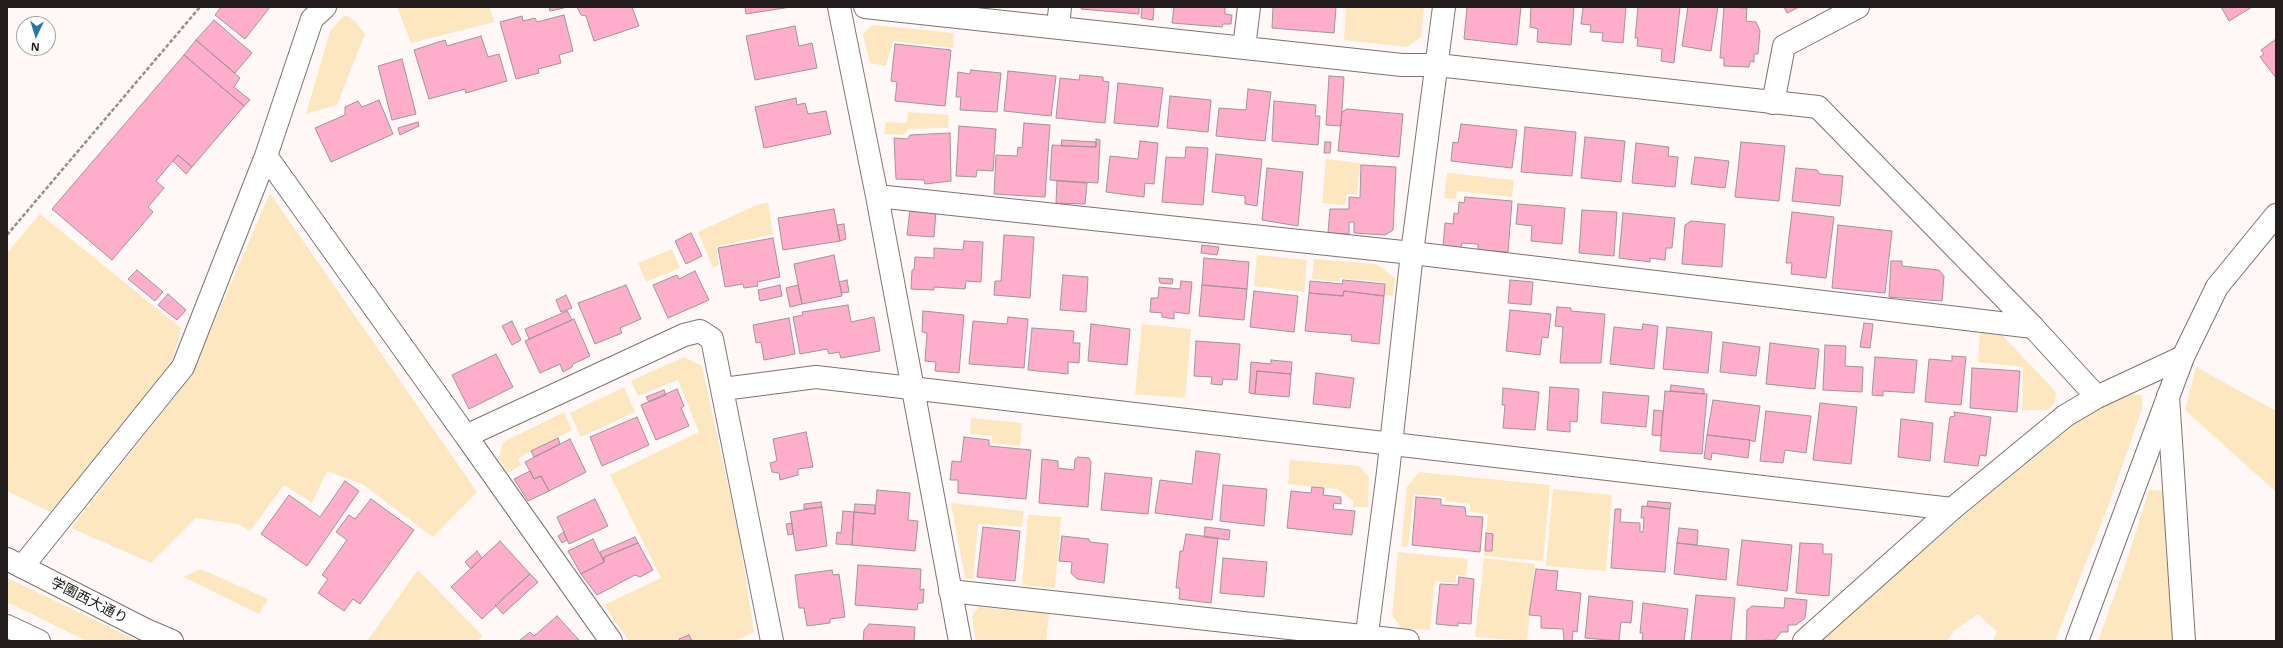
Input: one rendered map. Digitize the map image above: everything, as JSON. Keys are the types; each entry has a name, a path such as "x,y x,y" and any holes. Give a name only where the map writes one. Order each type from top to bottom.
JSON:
{"street":[{"path":"840,7 877,196 960,641"},
{"path":"865,7 1059,17 1244,48 1402,65 1437,65 1818,107 2033,327 2097,397"},
{"path":"1244,48 1249,7"},
{"path":"1366,639 1391,444 1412,253 1444,7"},
{"path":"1773,103 1784,46 1858,7"},
{"path":"14,563 183,367 266,156 313,11"},
{"path":"266,156 610,641"},
{"path":"877,196 1412,253 2033,327"},
{"path":"2077,641 2183,357 2218,287 2276,215"},
{"path":"466,436 684,335 700,331 712,339 772,641"},
{"path":"1804,641 1952,509 2065,416 2097,397 2183,357"},
{"path":"723,389 816,377 1952,509"},
{"path":"2168,396 2184,641"},
{"name":"学園西大通り","path":"14,563 144,629 172,641"},
{"path":"950,591 1366,639 1408,641"},
{"path":"7,626 39,641"}],"path":[{"path":"7,235 200,7"}],"shaded area":[{"path":"397,7 490,7 494,22 411,43"},
{"path":"1346,7 1424,7 1421,37 1407,47 1344,40"},
{"path":"345,15 355,21 365,34 337,105 306,114 330,31"},
{"path":"872,25 954,33 953,48 893,41 886,66 870,63 863,34"},
{"path":"908,112 949,115 948,128 908,129 904,135 884,134 886,122 907,123"},
{"path":"1326,159 1360,163 1357,195 1347,194 1345,205 1322,203"},
{"path":"1447,173 1514,180 1512,197 1457,191 1456,199 1444,198"},
{"path":"270,193 477,492 433,537 362,484 327,471 312,503 284,485 250,531 238,524 196,518 151,563 71,528 191,376"},
{"path":"768,202 773,234 716,247 719,265 713,268 698,232 754,206"},
{"path":"40,214 181,328 172,363 51,512 7,491 7,253"},
{"path":"672,249 680,268 646,282 638,263"},
{"path":"1257,255 1307,260 1304,292 1254,286"},
{"path":"1314,259 1376,264 1395,278 1393,296 1384,295 1385,282 1340,278 1340,282 1312,279"},
{"path":"1142,324 1191,329 1185,398 1135,394"},
{"path":"1980,332 2003,336 2056,392 2055,402 2048,410 2022,410 2023,367 1978,362"},
{"path":"684,357 702,366 739,536 754,632 735,641 629,641 604,605 661,578 610,475 699,432 678,380 638,396 631,381"},
{"path":"2196,367 2276,411 2276,492 2185,410"},
{"path":"624,387 635,412 581,437 570,413"},
{"path":"2124,394 2141,395 2143,406 2109,504 2055,641 1993,641 1997,632 1978,614 1955,630 1947,641 1818,641 1986,497 2080,420"},
{"path":"564,412 572,430 518,459 522,465 508,473 499,458 503,442"},
{"path":"971,418 1022,423 1020,446 992,443 992,436 970,434"},
{"path":"1290,460 1359,466 1369,477 1368,507 1353,507 1353,501 1338,489 1288,484"},
{"path":"1419,472 1550,485 1543,561 1484,556 1488,514 1470,512 1470,504 1446,501 1446,497 1414,494 1408,547 1401,546 1407,487"},
{"path":"1553,489 1612,495 1606,571 1546,566"},
{"path":"2149,490 2166,491 2173,641 2098,641 2125,566"},
{"path":"951,503 1024,511 1022,527 978,524 973,579 965,578"},
{"path":"1028,515 1061,517 1055,588 1022,585"},
{"path":"1398,552 1468,559 1466,576 1456,575 1456,583 1435,581 1430,630 1401,628 1392,615"},
{"path":"1484,558 1535,564 1527,641 1475,637"},
{"path":"201,569 268,599 259,614 183,577"},
{"path":"418,570 483,636 477,641 367,641"},
{"path":"7,578 138,641 87,641 7,602"},
{"path":"978,607 1049,614 1046,641 976,641 972,617"}],"building":[{"path":"221,7 270,7 245,39 215,15"},
{"path":"549,7 564,7 564,8 550,11"},
{"path":"577,7 632,7 639,26 594,41 586,16 581,15"},
{"path":"745,7 791,7 746,14"},
{"path":"1082,7 1139,7 1139,14 1081,9"},
{"path":"1142,7 1154,7 1153,20 1141,18"},
{"path":"1174,7 1225,7 1225,14 1232,15 1231,24 1223,24 1222,27 1172,23"},
{"path":"1273,7 1336,7 1334,33 1272,28"},
{"path":"1467,7 1521,7 1517,45 1464,39"},
{"path":"1531,7 1574,7 1571,45 1537,42 1538,29 1530,27"},
{"path":"1583,7 1626,7 1623,43 1602,41 1603,33 1590,32 1591,25 1581,24"},
{"path":"1638,7 1680,7 1674,63 1661,61 1662,49 1637,46 1638,38 1635,38"},
{"path":"1688,7 1718,7 1711,51 1682,46"},
{"path":"1724,7 1747,8 1746,21 1756,22 1760,31 1758,54 1754,54 1754,62 1750,61 1749,67 1724,66 1724,58 1720,58"},
{"path":"1784,7 1799,7 1787,13"},
{"path":"2221,7 2252,7 2229,21"},
{"path":"564,15 573,51 559,55 561,63 538,69 539,73 516,79 500,22 522,16 523,21 535,18 537,22"},
{"path":"214,20 252,53 235,73 196,40"},
{"path":"795,26 799,46 812,43 817,68 755,80 746,36"},
{"path":"481,36 488,57 499,54 507,81 466,93 465,89 429,99 414,50 445,40 447,46"},
{"path":"2276,39 2276,78 2260,57 2264,54 2261,50"},
{"path":"196,40 240,78 234,87 250,100 244,106 184,55"},
{"path":"895,44 951,50 945,106 895,101 897,82 891,81"},
{"path":"184,55 244,106 192,167 178,155 156,181 164,188 148,207 153,212 112,260 52,209"},
{"path":"402,59 416,114 392,120 378,66"},
{"path":"971,70 1001,73 997,112 960,110 961,97 956,97 958,72 970,74"},
{"path":"1008,71 1056,76 1051,116 1004,111"},
{"path":"1080,75 1103,77 1103,81 1109,82 1105,123 1056,118 1060,78 1079,80"},
{"path":"1329,76 1344,77 1341,126 1326,125"},
{"path":"1118,83 1163,88 1158,127 1114,123"},
{"path":"1248,89 1271,92 1265,141 1216,136 1219,108 1246,110"},
{"path":"1170,96 1211,100 1208,132 1167,128"},
{"path":"796,98 797,105 805,103 808,114 826,111 831,134 764,148 755,107"},
{"path":"379,100 393,134 331,162 315,128 345,115 345,107 358,101 362,107"},
{"path":"1274,101 1316,105 1315,116 1320,116 1318,145 1272,141"},
{"path":"1347,109 1403,114 1399,157 1338,151 1342,112"},
{"path":"418,122 419,126 400,135 398,128"},
{"path":"1024,123 1050,125 1045,197 994,194 996,155 1017,156 1018,147 1022,148"},
{"path":"1461,124 1517,130 1512,168 1451,161 1453,142 1458,143"},
{"path":"959,126 996,129 993,171 977,170 976,177 956,176"},
{"path":"1525,127 1576,132 1572,176 1521,172"},
{"path":"950,133 951,181 925,184 924,180 896,179 894,138 908,139 910,135"},
{"path":"1585,137 1625,141 1621,182 1581,178"},
{"path":"1096,139 1100,140 1098,183 1050,180 1052,145 1096,147"},
{"path":"1062,140 1096,142 1096,147 1061,146"},
{"path":"1140,141 1158,143 1154,184 1145,183 1144,197 1106,192 1110,156 1138,159"},
{"path":"1325,142 1331,142 1330,153 1324,153"},
{"path":"1741,142 1785,146 1779,201 1735,197"},
{"path":"1636,143 1669,147 1668,156 1678,157 1675,187 1632,183"},
{"path":"1186,147 1208,148 1203,205 1162,202 1166,157 1185,158"},
{"path":"1216,154 1262,159 1257,206 1245,204 1245,196 1212,192"},
{"path":"178,155 192,167 186,174 173,161"},
{"path":"1695,157 1729,161 1725,188 1691,184"},
{"path":"1361,165 1396,167 1393,230 1385,235 1354,233 1354,222 1349,222 1349,234 1328,233 1330,209 1349,209 1349,197 1360,198"},
{"path":"1267,168 1303,172 1298,226 1262,220"},
{"path":"1796,168 1817,170 1820,174 1843,176 1840,206 1792,201"},
{"path":"1057,181 1087,183 1085,204 1056,203"},
{"path":"1465,197 1512,201 1508,252 1478,250 1478,244 1462,243 1461,248 1443,247 1445,223 1453,224 1454,213 1458,214 1459,202 1464,203"},
{"path":"1518,204 1565,208 1562,244 1531,241 1532,226 1516,224"},
{"path":"834,209 840,241 783,250 778,218"},
{"path":"910,209 936,211 934,237 907,235"},
{"path":"1582,210 1617,212 1614,256 1579,253"},
{"path":"1792,212 1834,217 1826,278 1791,274 1792,263 1786,263"},
{"path":"1623,213 1675,218 1672,248 1666,248 1665,260 1650,258 1650,262 1619,258"},
{"path":"1691,221 1725,224 1722,267 1682,264 1685,225"},
{"path":"844,224 846,239 840,241 837,225"},
{"path":"1838,225 1892,231 1885,293 1832,288"},
{"path":"691,233 702,256 686,264 675,241"},
{"path":"1004,235 1034,237 1030,298 994,295 995,281 1001,281"},
{"path":"773,238 780,277 757,282 758,286 744,288 743,284 725,287 718,248"},
{"path":"964,241 983,242 981,282 966,281 965,289 934,287 934,290 911,289 912,270 914,270 915,257 934,258 934,248 963,250"},
{"path":"1202,245 1219,247 1217,255 1201,253"},
{"path":"834,255 842,296 802,304 794,264"},
{"path":"1204,258 1249,262 1247,289 1202,285"},
{"path":"1891,261 1902,261 1902,266 1939,270 1944,276 1942,301 1889,297"},
{"path":"137,270 163,292 155,301 128,279"},
{"path":"695,271 709,300 668,318 653,285 677,275 679,279"},
{"path":"1063,275 1088,277 1086,312 1060,310"},
{"path":"1159,278 1173,279 1172,284 1160,283"},
{"path":"847,280 849,292 842,293 839,282"},
{"path":"1343,280 1385,284 1384,296 1344,291 1343,296 1309,293 1310,281 1342,284"},
{"path":"1510,280 1533,282 1531,305 1508,303"},
{"path":"1181,281 1192,282 1189,314 1174,312 1174,319 1162,317 1162,313 1150,312 1151,298 1158,298 1159,287 1180,289"},
{"path":"626,285 641,319 620,328 622,333 595,344 578,303"},
{"path":"780,285 782,296 760,301 758,290"},
{"path":"798,285 802,304 790,307 786,288"},
{"path":"1202,285 1247,289 1244,320 1199,316"},
{"path":"1254,291 1298,296 1294,332 1250,327"},
{"path":"1344,291 1384,296 1379,344 1351,341 1352,335 1305,331 1309,293 1343,296"},
{"path":"168,294 186,310 177,320 158,305"},
{"path":"566,295 572,308 561,312 556,300"},
{"path":"848,305 851,322 874,317 880,351 841,358 839,352 829,354 827,349 800,354 793,317 803,315 802,312"},
{"path":"1557,307 1571,308 1571,311 1605,314 1601,363 1560,363 1563,327 1555,326"},
{"path":"1510,310 1551,314 1548,338 1542,337 1540,355 1506,351"},
{"path":"567,311 572,320 529,339 525,329"},
{"path":"923,311 964,315 959,373 935,371 936,362 925,361 927,333 922,332"},
{"path":"1008,317 1028,319 1024,368 969,364 973,321 1007,324"},
{"path":"789,318 795,354 764,360 761,342 756,343 753,325"},
{"path":"574,319 590,356 573,364 572,367 563,372 560,364 540,373 525,341"},
{"path":"512,321 521,340 512,345 502,326"},
{"path":"1864,323 1873,324 1870,348 1860,347"},
{"path":"1091,324 1130,329 1127,365 1088,361"},
{"path":"1643,324 1658,326 1654,369 1610,364 1614,327 1642,330"},
{"path":"1667,327 1712,332 1708,373 1663,369"},
{"path":"1032,328 1074,331 1073,343 1080,343 1079,363 1068,362 1068,374 1028,370"},
{"path":"1196,341 1240,344 1237,380 1223,379 1222,385 1211,384 1212,377 1194,376"},
{"path":"1723,342 1760,347 1756,376 1720,372"},
{"path":"1770,343 1819,349 1815,389 1766,384"},
{"path":"1825,345 1846,346 1845,366 1863,367 1862,392 1823,390"},
{"path":"496,354 513,387 469,409 452,375"},
{"path":"1952,356 1966,357 1961,405 1925,402 1929,359 1952,361"},
{"path":"1875,357 1917,360 1914,393 1883,391 1883,396 1872,395"},
{"path":"1271,360 1292,362 1291,374 1257,371 1255,394 1249,393 1251,362 1271,364"},
{"path":"1972,368 2020,371 2017,412 1970,408"},
{"path":"1257,371 1291,374 1289,397 1255,394"},
{"path":"1316,373 1354,378 1350,408 1313,404"},
{"path":"1671,385 1704,389 1704,394 1670,391"},
{"path":"1550,387 1579,389 1577,422 1570,421 1570,432 1547,430"},
{"path":"1503,388 1539,392 1535,430 1503,428 1505,405 1502,405"},
{"path":"677,389 684,406 681,408 689,426 656,440 641,405"},
{"path":"664,390 666,395 649,402 646,397"},
{"path":"1665,391 1707,394 1702,454 1660,451"},
{"path":"1603,392 1649,396 1646,427 1601,423"},
{"path":"1713,400 1760,406 1755,442 1750,440 1707,435"},
{"path":"1820,403 1857,407 1851,464 1813,460"},
{"path":"1654,410 1663,411 1661,436 1652,435"},
{"path":"1766,411 1811,416 1806,453 1785,450 1783,463 1760,461"},
{"path":"1954,412 1991,417 1986,456 1980,455 1978,466 1944,462 1950,417 1955,416"},
{"path":"637,417 649,445 602,466 590,437"},
{"path":"1901,419 1933,423 1930,461 1898,457"},
{"path":"806,432 813,467 798,469 798,475 780,480 779,473 772,472 770,463 777,461 773,439"},
{"path":"1707,435 1750,440 1748,458 1712,453 1711,460 1704,458"},
{"path":"964,437 989,440 989,446 1031,450 1026,499 958,493 958,480 950,480 952,461 961,462"},
{"path":"558,438 560,444 534,457 531,451"},
{"path":"570,439 586,472 549,491 541,476 534,479 525,462"},
{"path":"1196,451 1220,454 1212,520 1155,513 1160,480 1192,484"},
{"path":"1078,457 1089,458 1091,462 1088,507 1039,503 1042,459 1058,461 1058,468 1074,470 1075,459"},
{"path":"530,471 534,479 541,476 549,491 528,501 514,479"},
{"path":"1105,473 1152,478 1148,514 1101,510"},
{"path":"345,481 359,491 307,566 261,534 289,495 320,517"},
{"path":"1223,485 1267,489 1264,526 1220,521"},
{"path":"1312,487 1324,488 1323,495 1341,497 1341,504 1334,503 1333,509 1355,511 1352,535 1287,528 1291,491 1311,493"},
{"path":"877,490 910,493 908,520 918,521 915,551 852,545 854,512 875,514"},
{"path":"1416,497 1441,499 1441,505 1465,507 1466,516 1483,517 1480,552 1412,545"},
{"path":"371,499 414,530 360,604 353,599 344,611 318,593 328,579 322,575 347,540 336,532 349,515 355,519"},
{"path":"595,499 608,526 569,544 557,517"},
{"path":"1648,501 1671,503 1670,509 1647,506"},
{"path":"821,502 822,507 804,509 804,504"},
{"path":"855,504 875,505 875,514 854,512"},
{"path":"1642,506 1670,509 1665,572 1611,568 1615,509 1621,509 1620,522 1640,523 1640,532 1643,532 1644,518 1641,518"},
{"path":"822,507 827,546 796,551 790,512"},
{"path":"843,511 854,512 852,545 836,544 837,532 841,533"},
{"path":"792,523 793,534 788,535 786,524"},
{"path":"983,527 1020,531 1015,581 977,577"},
{"path":"1205,527 1230,530 1229,540 1204,537"},
{"path":"1679,528 1698,530 1697,545 1677,543"},
{"path":"564,532 567,540 562,543 558,536"},
{"path":"1486,533 1493,534 1492,551 1485,551"},
{"path":"1186,534 1218,538 1211,603 1179,599 1180,588 1176,588 1180,551 1183,551"},
{"path":"1062,536 1089,539 1090,542 1108,544 1104,583 1077,579 1071,573 1072,562 1059,561"},
{"path":"635,537 638,543 604,557 604,562 600,552"},
{"path":"593,539 604,562 581,574 568,551"},
{"path":"1742,540 1792,545 1787,591 1737,585"},
{"path":"500,541 530,574 482,619 451,587"},
{"path":"638,543 653,570 640,577 635,575 597,595 581,574 604,562 604,557"},
{"path":"1677,543 1729,549 1726,580 1674,574"},
{"path":"1800,543 1823,544 1823,554 1832,554 1829,596 1796,593"},
{"path":"477,551 482,558 471,569 465,562"},
{"path":"1223,558 1267,562 1264,597 1220,593"},
{"path":"858,565 921,569 920,590 924,589 923,603 918,603 917,610 855,605"},
{"path":"1536,569 1558,571 1556,590 1581,593 1577,632 1573,631 1572,641 1564,641 1563,629 1541,628 1541,616 1529,615"},
{"path":"832,570 833,575 839,574 845,617 830,619 830,623 807,626 804,608 799,608 795,575"},
{"path":"530,574 538,582 503,614 495,605"},
{"path":"1459,577 1474,579 1471,624 1458,623 1458,626 1436,624 1440,584 1458,585"},
{"path":"1696,595 1735,598 1731,641 1691,641"},
{"path":"1589,596 1633,601 1631,623 1621,622 1619,641 1585,638"},
{"path":"1785,598 1807,600 1805,618 1796,625 1788,625 1788,632 1781,632 1775,640 1746,641 1747,610 1752,606 1784,608"},
{"path":"1643,603 1688,609 1684,641 1642,641 1643,633 1640,633"},
{"path":"557,616 579,640 519,641 530,632 534,636"},
{"path":"869,624 915,627 914,641 863,641 864,630"},
{"path":"689,635 692,641 680,641 679,639"}]}
